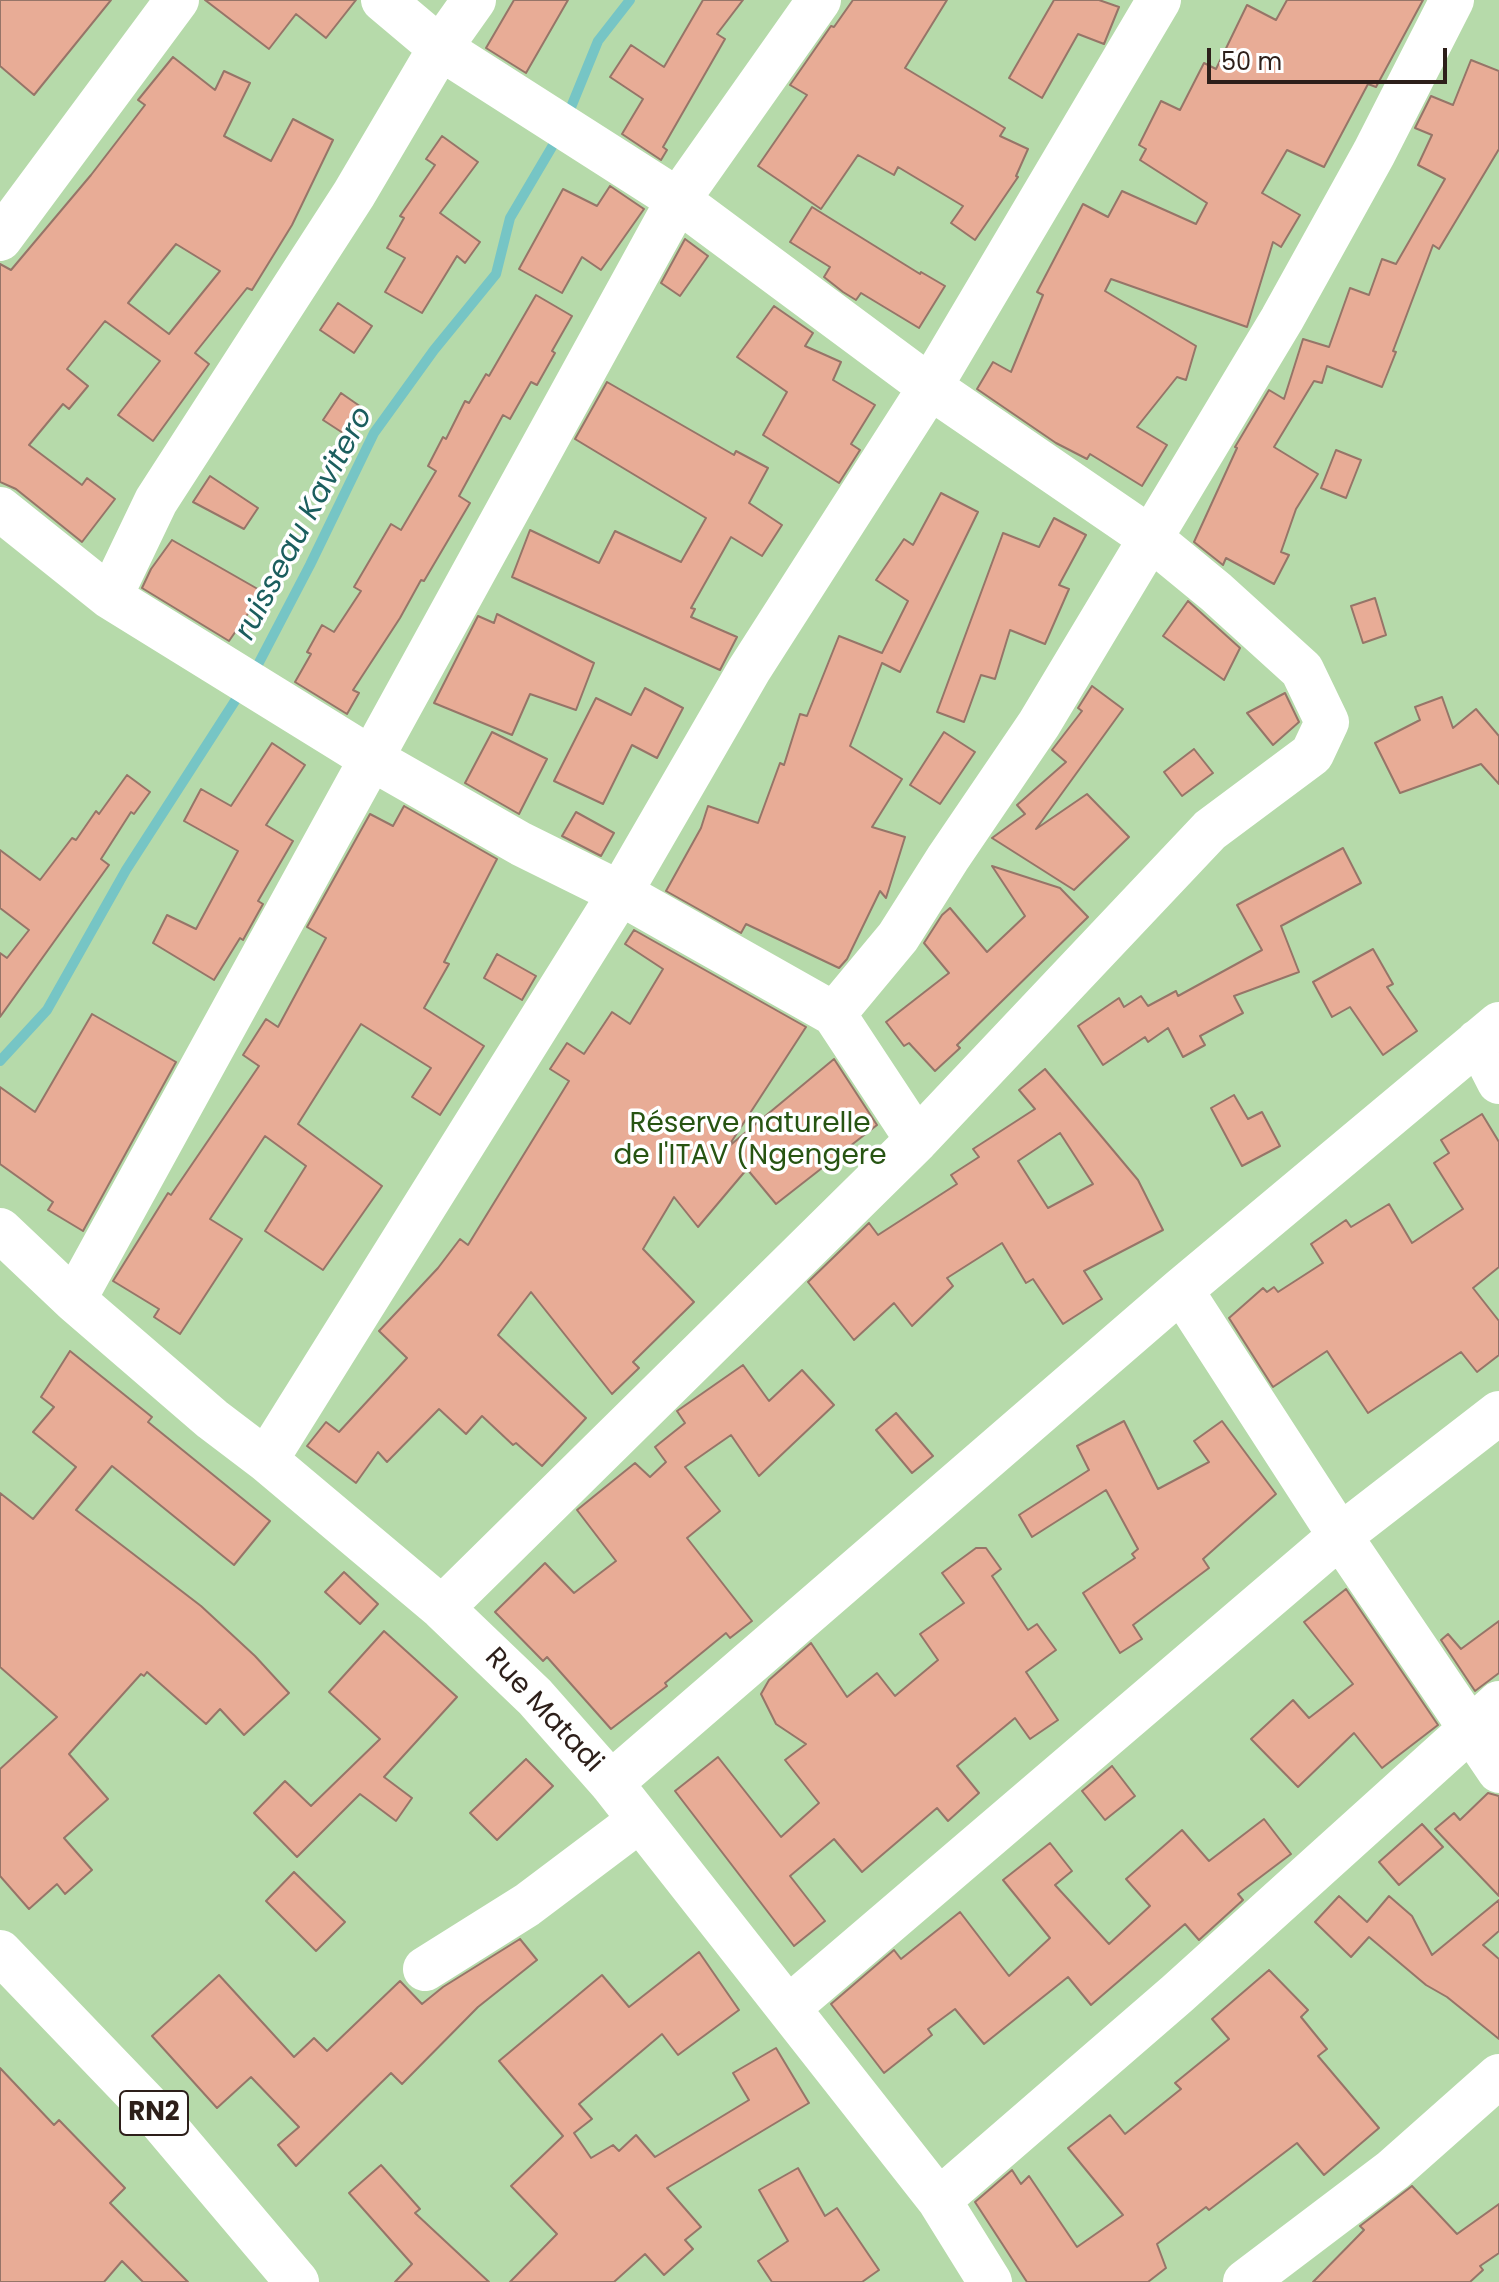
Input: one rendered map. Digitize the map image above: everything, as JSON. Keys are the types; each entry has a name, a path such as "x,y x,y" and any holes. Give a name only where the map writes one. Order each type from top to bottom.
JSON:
{"main road":[{"path":"0,239 177,0"},
{"path":"383,0 440,48 678,200 930,387 1149,537 1216,592 1302,670 1327,722 1312,754 1210,830 917,1140 442,1608"},
{"path":"110,597 156,501 354,194 440,48 474,0"},
{"path":"74,1300 678,200 819,0"},
{"path":"266,1460 620,893 749,670 930,387 1159,0"},
{"path":"834,1014 898,937 1039,724 1282,319 1374,153 1452,0"},
{"path":"0,509 110,597 372,759 521,844 620,893 834,1014 917,1140"},
{"path":"611,1783 1181,1290 1489,1032 1499,1082"},
{"name":"Rue Matadi","path":"0,1230 74,1300 212,1419 266,1460 442,1608 535,1697 611,1783 939,2200 990,2282"},
{"path":"1181,1290 1340,1536 1485,1715 1499,1771"},
{"path":"788,2008 1340,1536 1499,1413"},
{"path":"939,2200 1177,1994 1485,1715"},
{"path":"425,1969 527,1905 640,1820"},
{"name":"RN2","path":"0,1952 149,2107 297,2282"},
{"path":"1245,2282 1393,2170 1499,2076"}],"green space":[{"name":"Réserve naturelle de l'ITAV (Ngengere","path":"0,0 1499,0 1499,2282 0,2282"}],"building":[{"path":"0,0 111,0 34,95 0,66"},
{"path":"205,0 356,0 326,38 296,14 269,49"},
{"path":"514,0 568,0 526,73 486,48"},
{"path":"703,0 743,0 717,34 725,39 663,147 667,150 661,160 622,134 643,99 610,77 631,45 664,67"},
{"path":"853,0 947,0 905,68 1005,128 1000,136 1028,149 1018,177 975,240 951,223 963,206 898,167 894,175 858,155 821,209 758,166 807,95 790,85"},
{"path":"1054,0 1099,0 1119,7 1104,44 1078,34 1042,98 1009,78"},
{"path":"1287,0 1423,0 1376,87 1368,84 1324,167 1287,150 1262,193 1300,215 1281,247 1273,242 1247,327 1111,279 1105,291 1196,346 1186,380 1177,377 1137,427 1167,445 1142,486 1090,454 1087,459 1056,443 977,389 993,362 1011,372 1043,295 1037,292 1083,204 1108,217 1122,191 1196,224 1207,203 1140,160 1146,149 1139,145 1161,101 1180,110 1204,63 1216,69 1247,5 1276,20"},
{"path":"173,57 215,90 224,71 250,83 224,136 271,161 293,119 333,140 292,225 252,290 247,288 195,353 209,364 153,441 118,415 160,361 105,321 67,369 88,386 69,409 63,404 29,445 82,485 87,478 115,499 82,542 16,489 0,482 0,264 11,270 91,175 145,105 138,100","holes":["176,244 220,271 169,334 128,303"]},
{"path":"1471,60 1499,71 1499,149 1439,249 1433,245 1382,387 1327,366 1322,383 1314,381 1274,447 1318,474 1296,509 1281,552 1289,555 1274,584 1226,558 1223,565 1194,542 1235,447 1269,390 1284,399 1303,339 1329,347 1350,288 1369,295 1382,259 1396,264 1445,179 1418,165 1432,135 1415,128 1431,96 1453,105"},
{"path":"442,136 478,162 440,213 480,242 465,263 457,256 422,313 385,292 405,258 387,248 404,218 400,216 435,165 426,159"},
{"path":"610,186 644,209 601,270 582,257 562,293 519,269 563,189 597,206"},
{"path":"812,207 920,274 945,286 919,328 861,293 856,300 843,292 824,277 830,267 790,242"},
{"path":"685,239 708,256 680,296 661,283"},
{"path":"536,295 572,316 537,385 531,382 510,419 503,415 459,496 470,503 353,690 359,693 347,714 295,682 311,654 307,652 322,625 334,632 361,591 354,587 391,524 401,530 436,471 428,466 443,437 446,439 465,401 469,403 486,374 489,376"},
{"path":"338,303 372,326 354,353 320,330"},
{"path":"774,306 813,333 805,346 841,362 833,380 875,405 851,444 860,450 839,483 763,435 787,392 737,357"},
{"path":"607,382 734,455 736,451 768,468 749,503 782,525 762,556 731,537 691,608 695,609 691,617 737,637 720,670 512,577 530,530 599,563 615,531 681,562 706,518 575,439"},
{"path":"341,393 364,409 346,435 323,420"},
{"path":"1336,450 1361,460 1346,498 1321,488"},
{"path":"210,476 258,508 244,529 193,502"},
{"path":"941,493 978,512 900,672 882,663 850,746 902,779 872,827 905,837 886,898 880,891 847,959 839,968 746,924 741,933 666,891 701,828 708,806 758,823 780,763 784,765 800,714 807,716 839,636 882,653 908,601 876,580 904,539 913,545"},
{"path":"1054,518 1086,535 1059,585 1069,589 1045,644 1010,630 995,679 981,675 964,722 937,712 1003,533 1039,547"},
{"path":"172,540 263,592 229,641 142,588 151,569"},
{"path":"1375,598 1386,635 1363,643 1351,606"},
{"path":"1188,601 1240,648 1224,680 1163,636"},
{"path":"497,614 594,663 576,710 530,694 512,735 434,703 478,616 494,623"},
{"path":"1092,686 1123,709 1036,829 1087,794 1129,837 1074,890 992,838 1025,814 1017,805 1066,762 1052,750 1082,711 1078,708"},
{"path":"645,688 683,708 657,758 632,745 603,804 554,781 596,698 631,715"},
{"path":"1285,693 1299,722 1273,745 1247,713"},
{"path":"1442,697 1453,728 1476,709 1499,736 1499,784 1481,764 1400,793 1375,743 1420,720 1415,707"},
{"path":"492,732 547,759 519,814 465,783"},
{"path":"944,732 975,752 940,804 910,785"},
{"path":"272,743 305,765 266,825 293,841 258,901 263,904 243,940 240,938 214,980 153,943 167,915 196,929 238,851 184,821 201,789 231,806"},
{"path":"1194,749 1213,773 1182,796 1164,772"},
{"path":"127,775 150,792 134,814 131,812 101,859 109,865 0,1017 0,953 7,958 29,930 0,908 0,850 40,880 72,838 76,840 96,811 99,814"},
{"path":"404,806 497,859 444,962 449,964 424,1008 484,1046 440,1115 412,1097 431,1068 361,1024 298,1124 382,1186 323,1270 265,1231 306,1166 265,1136 210,1219 242,1239 180,1334 154,1317 159,1309 113,1281 168,1193 171,1195 259,1066 243,1055 266,1019 278,1027 326,938 307,927 370,814 393,826"},
{"path":"576,812 614,833 601,856 562,836"},
{"path":"1343,848 1361,883 1281,926 1299,972 1234,996 1243,1013 1200,1036 1205,1045 1183,1057 1168,1028 1148,1042 1145,1037 1103,1065 1078,1026 1119,998 1124,1007 1141,996 1148,1006 1176,991 1178,996 1262,950 1237,905"},
{"path":"992,866 1060,888 1088,917 957,1045 960,1048 935,1071 909,1043 904,1046 886,1022 949,973 924,943 950,908 987,952 1025,916"},
{"path":"634,930 806,1027 728,1147 834,1059 877,1125 776,1204 747,1169 698,1227 674,1197 643,1249 694,1302 633,1362 639,1368 612,1394 531,1292 498,1335 586,1418 542,1466 516,1443 513,1445 482,1416 466,1434 439,1409 387,1462 378,1452 356,1483 307,1446 326,1422 339,1432 407,1358 379,1331 438,1268 460,1239 468,1245 569,1081 550,1069 567,1043 584,1054 612,1012 630,1024 663,969 625,944"},
{"path":"1373,949 1393,984 1387,987 1417,1031 1383,1055 1350,1007 1332,1017 1313,982"},
{"path":"497,954 536,976 522,1000 484,978"},
{"path":"92,1014 176,1062 83,1231 48,1210 53,1202 0,1164 0,1087 35,1112"},
{"path":"1045,1069 1138,1180 1163,1230 1084,1271 1102,1299 1063,1324 1033,1279 1026,1283 1002,1243 947,1278 953,1286 912,1326 894,1303 854,1340 808,1282 869,1223 878,1235 957,1184 951,1175 979,1157 973,1149 1035,1109 1019,1090","holes":["1060,1133 1093,1184 1048,1208 1018,1161"]},
{"path":"1234,1095 1248,1119 1262,1112 1280,1146 1242,1166 1211,1108"},
{"path":"1482,1114 1499,1142 1499,1267 1473,1288 1499,1321 1499,1355 1477,1372 1461,1352 1368,1413 1327,1351 1273,1387 1229,1318 1263,1288 1267,1292 1274,1287 1278,1292 1323,1263 1311,1244 1346,1220 1351,1227 1389,1204 1412,1243 1463,1209 1434,1163 1449,1153 1441,1140"},
{"path":"70,1351 152,1417 148,1422 270,1521 234,1565 112,1466 76,1510 201,1606 255,1656 289,1693 244,1735 220,1709 206,1724 147,1672 144,1676 141,1674 69,1754 108,1799 64,1838 92,1870 65,1894 57,1884 29,1909 0,1876 0,1769 57,1717 0,1667 0,1493 33,1519 76,1467 33,1432 54,1407 41,1397"},
{"path":"743,1365 769,1401 802,1370 834,1405 759,1476 731,1435 685,1467 720,1511 687,1538 752,1621 730,1638 726,1633 665,1683 667,1686 611,1729 547,1657 543,1661 495,1612 545,1563 574,1593 616,1561 577,1510 635,1463 650,1477 666,1462 655,1447 685,1423 677,1411"},
{"path":"896,1413 933,1456 912,1473 876,1430"},
{"path":"1124,1421 1158,1489 1209,1462 1194,1441 1222,1421 1276,1494 1203,1559 1209,1568 1133,1625 1142,1639 1120,1653 1083,1593 1135,1558 1132,1554 1138,1549 1106,1490 1032,1537 1019,1515 1089,1470 1077,1446"},
{"path":"976,1548 986,1548 1001,1569 992,1576 1028,1630 1037,1624 1056,1650 1026,1672 1058,1720 1030,1739 1015,1718 957,1766 979,1793 948,1821 937,1808 862,1872 834,1839 790,1876 825,1921 794,1946 675,1791 718,1757 781,1837 819,1803 785,1760 806,1744 776,1724 761,1694 769,1680 811,1643 847,1697 877,1673 895,1696 938,1660 920,1634 964,1603 942,1573"},
{"path":"344,1572 378,1604 360,1624 325,1592"},
{"path":"1346,1589 1438,1725 1382,1768 1354,1733 1298,1787 1251,1739 1293,1700 1309,1718 1353,1684 1304,1622"},
{"path":"1499,1621 1499,1673 1475,1691 1441,1640 1448,1634 1461,1649"},
{"path":"384,1631 457,1697 384,1777 412,1798 396,1821 360,1794 297,1857 254,1813 285,1781 311,1806 380,1739 329,1692"},
{"path":"526,1759 553,1786 497,1840 470,1813"},
{"path":"1112,1766 1135,1796 1105,1820 1082,1791"},
{"path":"1488,1793 1499,1796 1499,1896 1435,1829 1454,1813 1460,1820"},
{"path":"1264,1819 1291,1854 1238,1894 1243,1900 1199,1940 1185,1924 1091,2005 1068,1977 984,2044 955,2009 928,2029 932,2035 884,2073 831,2004 894,1950 901,1959 960,1912 1009,1976 1050,1938 1003,1880 1050,1843 1072,1871 1055,1885 1109,1944 1150,1906 1126,1879 1182,1830 1209,1861"},
{"path":"1422,1824 1443,1847 1399,1885 1379,1862"},
{"path":"294,1872 345,1922 316,1951 266,1901"},
{"path":"1339,1896 1367,1922 1389,1896 1412,1916 1432,1955 1499,1900 1499,1931 1483,1945 1499,1959 1499,2039 1447,1997 1426,1985 1369,1937 1351,1957 1315,1922"},
{"path":"520,1939 537,1960 478,2007 402,2084 391,2073 296,2166 278,2145 299,2127 251,2077 217,2108 152,2036 219,1975 294,2057 314,2038 327,2051 400,1981 422,2004 443,1987"},
{"path":"699,1952 739,2010 678,2055 662,2034 579,2104 592,2119 574,2133 591,2158 613,2145 619,2151 636,2135 655,2157 749,2100 733,2073 776,2048 809,2103 667,2188 701,2227 685,2240 693,2249 664,2275 645,2254 614,2282 510,2282 557,2234 511,2186 563,2136 499,2061 602,1975 629,2007"},
{"path":"1269,1970 1308,2010 1301,2017 1327,2049 1318,2056 1379,2128 1324,2175 1297,2143 1209,2210 1206,2207 1157,2244 1166,2268 1148,2282 1027,2282 975,2202 1012,2170 1021,2184 1029,2176 1077,2247 1123,2215 1068,2148 1110,2115 1125,2134 1181,2089 1175,2083 1229,2039 1212,2019"},
{"path":"0,2068 54,2125 59,2120 125,2188 110,2203 188,2282 143,2282 122,2261 104,2282 0,2282"},
{"path":"381,2165 420,2209 415,2213 489,2282 395,2282 412,2264 349,2193"},
{"path":"798,2168 825,2216 837,2208 879,2270 862,2282 772,2282 758,2261 788,2241 759,2190"},
{"path":"1412,2186 1457,2234 1499,2204 1499,2253 1480,2266 1483,2270 1470,2282 1313,2282 1364,2230 1360,2226"}],"waterway":[{"name":"ruisseau Kavitero","path":"567,117 598,41 630,0"},
{"name":"ruisseau Kavitero","path":"253,674 374,433 434,350 496,274 510,218 559,135"},
{"name":"ruisseau Kavitero","path":"0,1061 47,1010 126,870 242,690"}]}
